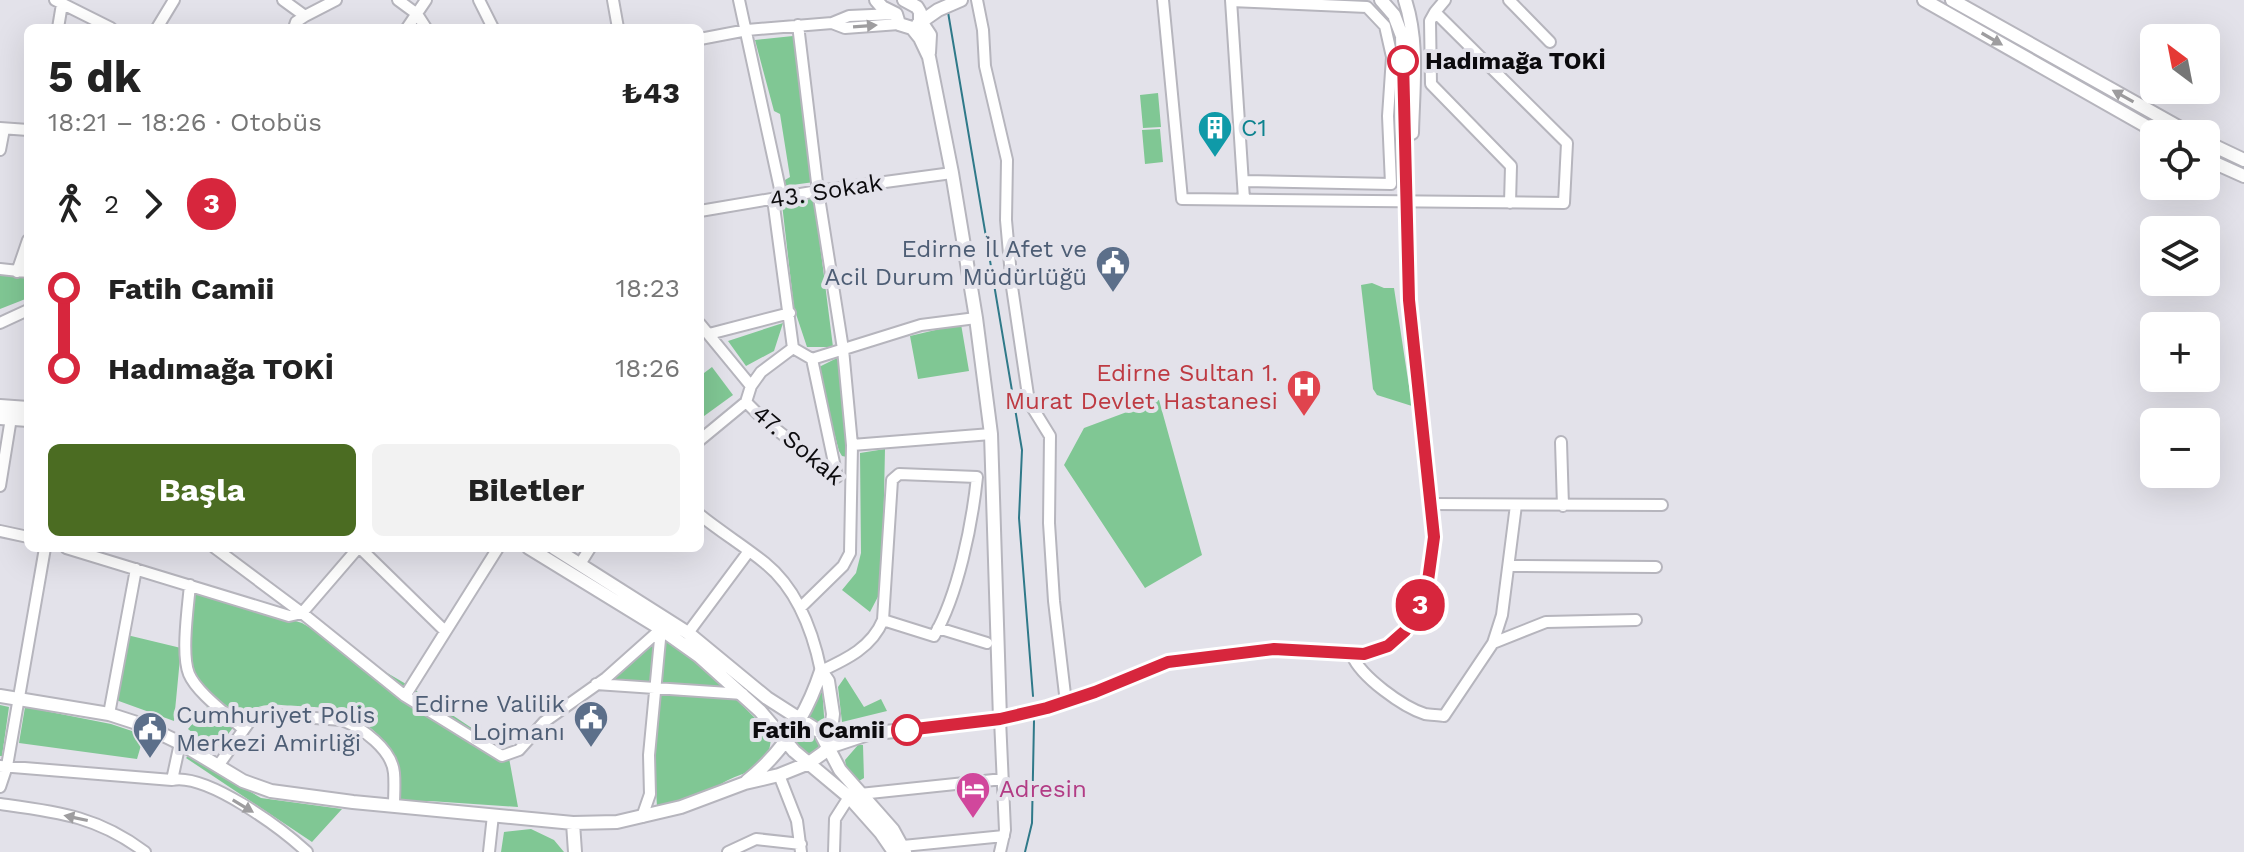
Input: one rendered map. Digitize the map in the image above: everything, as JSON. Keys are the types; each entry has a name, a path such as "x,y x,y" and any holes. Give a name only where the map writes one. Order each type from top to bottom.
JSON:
{"main road":[{"path":"876,0 907,22 920,38 929,57 952,173 991,434 1000,719"},
{"path":"908,2 929,0"},
{"path":"907,22 961,0"},
{"path":"0,696 109,714 143,725 243,781 271,791 573,823 617,822 681,807 745,783 779,775 809,763 829,747 868,734 1000,719 1066,703 1168,662 1274,649 1352,655 1388,646 1405,631 1418,611 1427,588 1434,537 1409,300 1408,200 1411,192 1413,32 1404,0 1396,6 1384,3"},
{"path":"1924,0 2140,123"},
{"path":"1952,0 2166,120"},
{"path":"907,22 919,10 908,2"},
{"path":"1384,3 1399,24 1402,36 1404,194 1408,200"},
{"path":"2220,149 2244,160"},
{"path":"2220,165 2244,176"},
{"path":"0,406 24,408"},
{"path":"536,552 699,656 743,694 809,763 893,830 901,850"},
{"path":"560,552 688,633 767,698 820,732 854,796"},
{"path":"821,671 828,681 833,714 829,747"},
{"path":"745,783 766,765 800,721 815,692 821,671"},
{"path":"573,823 575,852"}],"street":[{"path":"159,24 174,0"},
{"path":"283,0 305,16"},
{"path":"295,24 336,0"},
{"path":"398,0 417,14 423,24"},
{"path":"410,24 426,0"},
{"path":"479,0 491,24"},
{"path":"613,0 617,24"},
{"path":"739,0 777,198 793,348"},
{"path":"977,0 985,66 1007,160 1006,220 1029,402 1050,436 1050,539 1066,703"},
{"path":"1163,0 1182,199 1564,203 1567,143 1435,12"},
{"path":"1445,0 1430,21 1431,84 1511,166 1510,203"},
{"path":"1509,0 1550,42"},
{"path":"1244,181 1391,184 1388,116 1392,57 1385,26 1367,7 1231,1 1244,199"},
{"path":"58,24 58,2 103,24"},
{"path":"704,38 798,25 832,23 845,28 907,22"},
{"path":"798,25 818,191 843,349 852,445 851,542 848,559 800,608"},
{"path":"1413,84 1431,84"},
{"path":"0,150 2,128 24,130"},
{"name":"43. Sokak","path":"704,210 952,173"},
{"path":"0,269 22,272"},
{"path":"0,323 24,312"},
{"path":"709,334 790,313"},
{"path":"793,348 812,359 921,325 976,318"},
{"path":"704,328 751,386"},
{"path":"704,437 746,402 751,386 761,372 793,348"},
{"path":"812,359 837,477"},
{"name":"47. Sokak","path":"746,402 850,489"},
{"path":"0,486 6,418"},
{"path":"852,445 991,434"},
{"path":"1561,442 1563,506"},
{"path":"704,518 778,576 800,608 817,650 821,671 862,648 876,636 883,620 892,480 899,474 974,475 977,477 976,487 959,573 945,616 934,636 883,620"},
{"path":"1432,504 1662,505"},
{"path":"1352,655 1358,667 1401,702 1426,714 1444,716 1493,643 1502,615 1516,505"},
{"path":"0,531 24,536"},
{"path":"688,633 749,551"},
{"path":"0,787 44,552"},
{"path":"79,552 289,616 302,613 355,552"},
{"path":"220,552 405,696 502,756 519,750 544,722 596,684 661,629"},
{"path":"363,552 445,631"},
{"path":"405,696 495,552"},
{"path":"580,564 588,552"},
{"path":"1510,566 1656,567"},
{"path":"109,714 136,569"},
{"path":"190,585 186,622 188,672 196,685 243,729"},
{"path":"1493,643 1546,622 1636,620"},
{"path":"938,628 987,643"},
{"path":"642,817 650,794 649,755 661,629"},
{"path":"596,684 743,694"},
{"path":"218,766 243,729 259,714 326,718 354,724 382,748 391,762 394,806"},
{"path":"1000,719 1004,836 1000,852"},
{"path":"172,780 180,743"},
{"path":"3,766 196,781 241,804 306,852"},
{"path":"728,852 741,849 756,839 801,848 797,821 779,775"},
{"path":"834,852 835,819 854,796 1003,779"},
{"path":"0,804 89,820 107,827 145,852"},
{"path":"489,852 493,815"},
{"path":"901,850 1004,836"}],"green space":[{"path":"793,36 814,182 785,186 785,180 790,177 780,114 774,111 755,40"},
{"path":"1158,93 1161,127 1143,128 1140,95"},
{"path":"1160,129 1163,162 1145,164 1142,130"},
{"path":"814,197 833,347 807,347 794,308 782,204"},
{"path":"0,274 24,277 24,300 0,309"},
{"path":"1372,283 1394,288 1412,406 1377,395 1373,389 1361,285"},
{"path":"783,323 774,351 746,366 728,341"},
{"path":"961,324 969,371 918,379 910,336"},
{"path":"839,357 847,457 839,451 817,368"},
{"path":"712,367 733,395 704,416 704,373"},
{"path":"1159,400 1202,555 1145,588 1064,465 1084,428"},
{"path":"885,449 882,589 870,612 842,590 856,573 861,553 860,453"},
{"path":"194,590 302,623 406,684 497,745 507,747 518,807 398,802 400,771 392,752 369,726 341,711 268,705 240,716 206,689 193,669 189,636"},
{"path":"661,629 743,694 596,684"},
{"path":"127,635 181,648 174,721 116,700"},
{"path":"845,677 864,707 881,699 887,711 842,722 838,687"},
{"path":"822,686 825,731 808,718"},
{"path":"659,695 736,699 771,737 765,759 758,766 715,789 657,807 654,755"},
{"path":"210,703 235,725 215,751 188,729"},
{"path":"0,705 9,707 2,756 0,756"},
{"path":"25,707 111,724 144,735 137,759 19,743"},
{"path":"808,733 816,736 819,744 816,752 808,755 800,752 797,744 800,736"},
{"path":"858,745 863,745 864,778 859,781 846,766 845,760"},
{"path":"188,756 261,798 342,809 312,842 186,758"},
{"path":"531,829 554,840 564,852 501,852 504,832"}],"waterway":[{"path":"948,12 1022,450 1019,518 1033,696"},
{"path":"1025,852 1032,823 1034,721"}],"bus line":[{"name":"3","path":"907,730 1000,719 1047,708 1168,662 1193,657 1274,649 1364,654 1388,646 1405,631 1418,611 1427,588 1434,537 1409,300 1403,61"}],"place":[{"name":"Hadımağa TOKİ","path":"1403,61"},
{"name":"C1","path":"1215,159"},
{"name":"Edirne İl Afet ve Acil Durum Müdürlüğü","path":"1113,294"},
{"name":"Edirne Sultan 1. Murat Devlet Hastanesi","path":"1304,418"},
{"name":"Fatih Camii","path":"907,730"},
{"name":"Edirne Valilik Lojmanı","path":"591,749"},
{"name":"Cumhuriyet Polis Merkezi Amirliği","path":"150,760"},
{"name":"Adresin","path":"973,820"}]}
